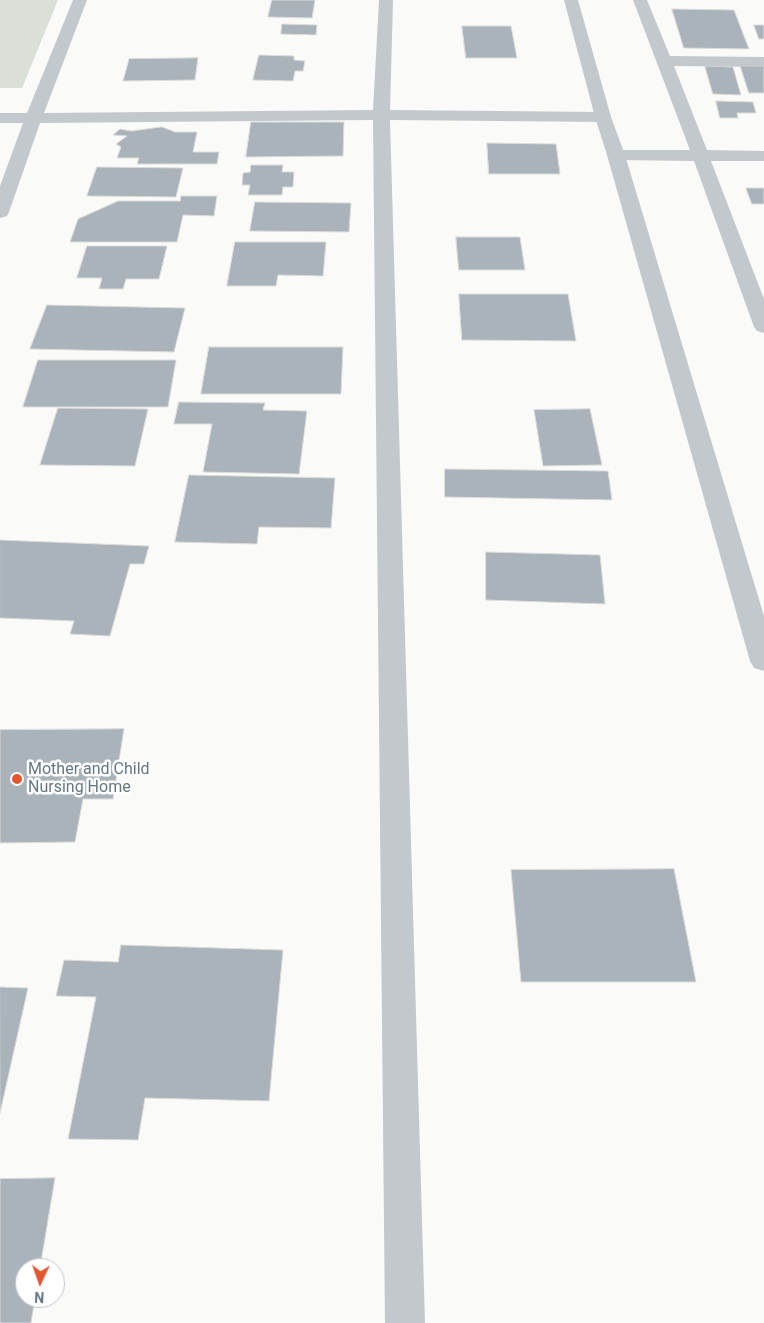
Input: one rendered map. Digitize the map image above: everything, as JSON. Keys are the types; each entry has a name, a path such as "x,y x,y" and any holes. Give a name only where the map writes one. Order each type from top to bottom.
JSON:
{"street":[{"path":"0,212 33,118 80,0"},
{"path":"386,0 381,115 405,1323"},
{"path":"571,0 603,117 616,155 764,661"},
{"path":"640,0 688,122 764,327"},
{"path":"663,61 764,62"},
{"path":"0,118 381,115 603,117"},
{"path":"616,155 764,156"}],"shaded area":[{"path":"0,0 58,0 22,88 0,88"}],"building":[{"path":"272,0 315,0 312,18 268,17"},
{"path":"672,9 734,10 749,49 684,48"},
{"path":"282,24 317,25 316,35 281,34"},
{"path":"754,25 764,25 764,39 759,39"},
{"path":"462,26 511,26 517,58 466,58"},
{"path":"259,55 294,56 294,60 305,61 303,71 295,71 293,81 253,80"},
{"path":"198,58 195,80 123,81 129,59"},
{"path":"740,65 764,66 764,93 749,93"},
{"path":"705,66 733,67 741,95 713,94"},
{"path":"716,101 753,102 756,113 737,113 738,118 720,118"},
{"path":"251,122 344,122 343,156 246,157"},
{"path":"162,127 175,132 197,132 193,152 219,152 217,164 137,164 139,158 117,158 121,147 116,144 127,136 113,135 120,129 131,131"},
{"path":"487,143 556,144 560,174 489,174"},
{"path":"251,165 283,165 282,172 294,172 293,187 283,187 282,195 248,195 250,185 242,185 243,173 250,172"},
{"path":"97,167 183,168 176,197 87,196"},
{"path":"746,188 764,188 764,204 752,204"},
{"path":"181,196 217,196 214,216 183,215 177,242 70,242 78,219 118,201 180,201"},
{"path":"255,202 351,203 349,232 250,231"},
{"path":"456,237 520,237 525,270 459,270"},
{"path":"235,242 326,242 323,276 278,275 276,286 227,286"},
{"path":"87,246 167,246 159,279 126,279 123,289 99,289 102,278 77,278"},
{"path":"459,294 568,294 576,341 462,340"},
{"path":"47,305 185,308 174,352 30,349"},
{"path":"209,347 343,347 341,394 201,394"},
{"path":"38,360 176,360 168,407 23,407"},
{"path":"179,402 265,403 263,410 307,411 299,474 203,472 212,424 174,424"},
{"path":"58,408 148,409 135,466 40,465"},
{"path":"590,409 602,465 543,466 534,410"},
{"path":"445,469 608,471 612,500 445,497"},
{"path":"189,475 335,478 331,528 259,527 257,544 175,542"},
{"path":"0,540 149,546 144,564 130,564 110,636 70,634 74,621 0,618"},
{"path":"486,552 600,555 605,604 486,600"},
{"path":"124,729 113,799 83,799 75,842 0,843 0,730"},
{"path":"674,869 696,982 521,982 511,870"},
{"path":"121,945 283,950 269,1101 145,1098 138,1140 68,1139 96,997 56,996 64,960 118,962"},
{"path":"0,987 28,988 0,1113"},
{"path":"55,1178 42,1258 15,1258 15,1308 33,1308 31,1323 0,1323 0,1179"}],"place":[{"name":"Mother and Child Nursing Home","path":"17,779"}]}
